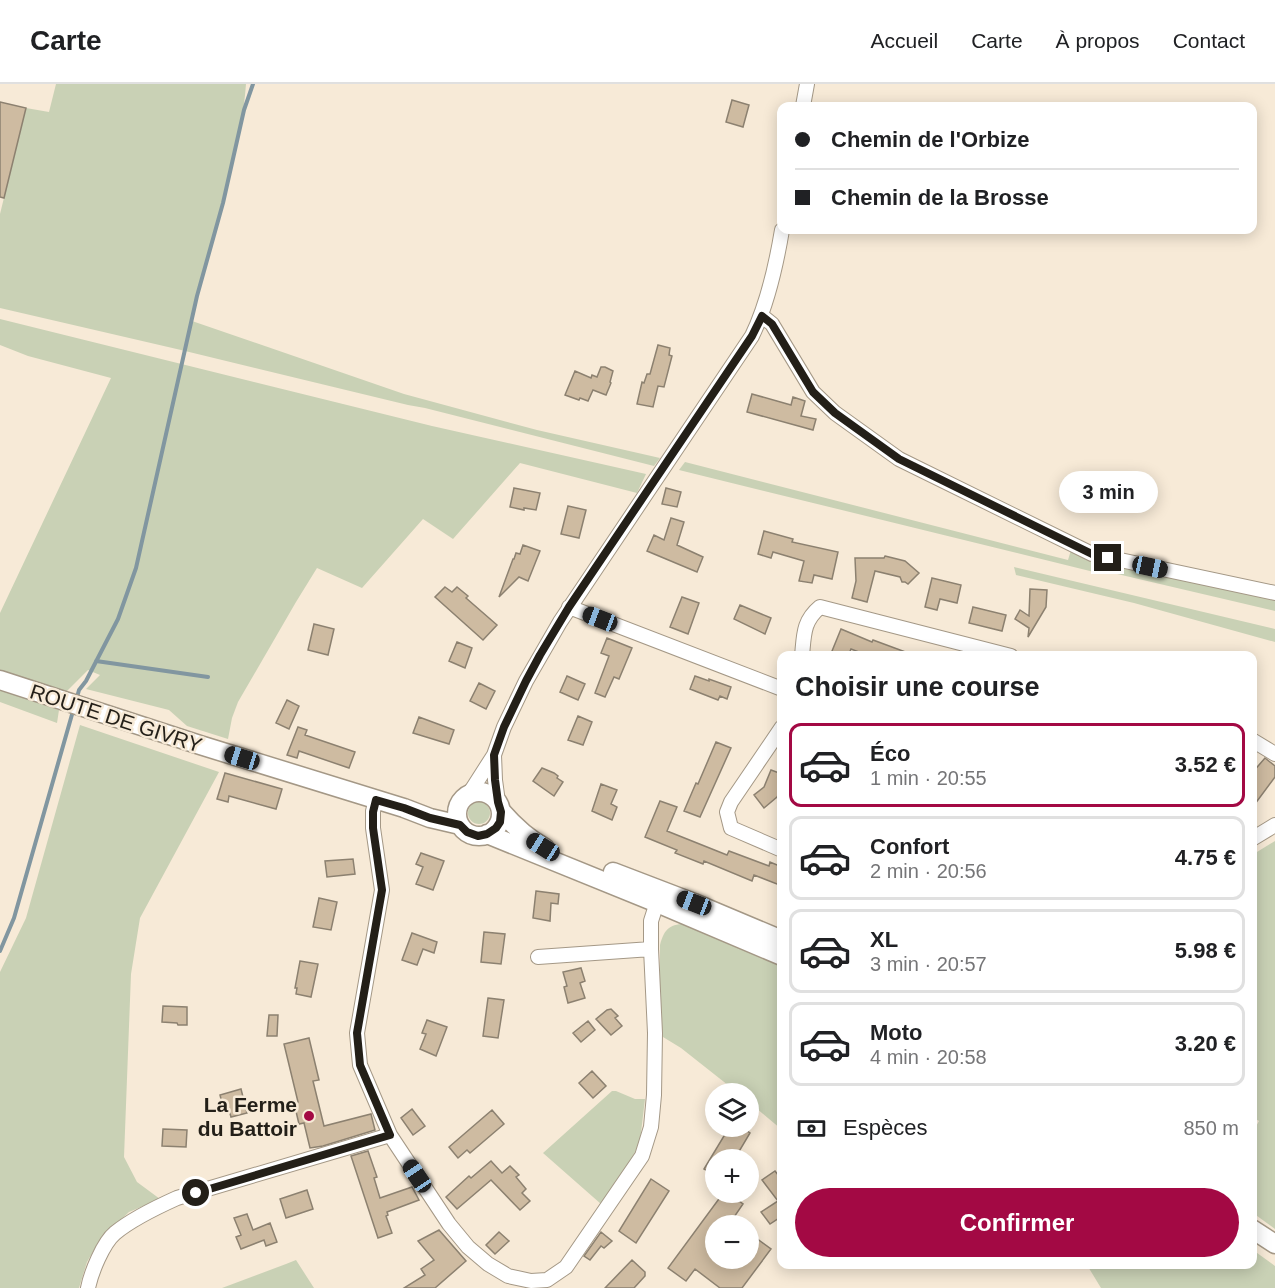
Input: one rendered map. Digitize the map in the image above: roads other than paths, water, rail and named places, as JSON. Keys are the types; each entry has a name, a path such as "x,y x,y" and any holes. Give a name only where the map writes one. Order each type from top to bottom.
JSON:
{"main road":[{"name":"ROUTE DE GIVRY","path":"0,680 430,818 460,825"},
{"path":"500,807 500,822 487,834 478,836 467,832 458,820 457,810 464,798 479,791 489,794 529,838 543,847 659,896 777,954"},
{"name":"ROUTE DE GIVRY","path":"404,808 449,806 464,798"},
{"path":"487,834 777,938"},
{"path":"1257,1232 1275,1244"}],"street":[{"path":"804,102 807,84"},
{"path":"464,798 494,755 504,727 526,681 569,607 752,336 762,316 781,234"},
{"path":"762,316 772,324 813,392 835,413 899,459 1092,554 1275,593"},
{"path":"569,607 777,687"},
{"path":"802,651 807,620 820,607 976,651"},
{"path":"777,734 731,802 727,812 731,828 777,848"},
{"path":"1257,743 1275,754"},
{"path":"494,755 495,780 500,807"},
{"path":"376,800 373,828 382,890 357,1033 360,1065 390,1135 449,1224 468,1247 488,1264 508,1276 531,1281 547,1280 566,1267 642,1156 651,1127 654,1095 655,1033 651,921 659,896"},
{"path":"1257,835 1275,825"},
{"path":"537,957 651,949"},
{"path":"88,1288 100,1255 113,1234 154,1208 177,1198 390,1135"}],"waterway":[{"path":"76,701 79,690 86,681 118,619 136,568 197,296 223,203 244,110 253,84"},
{"path":"96,661 208,677"},
{"path":"0,951 14,918 73,711"}],"place":[{"name":"La Ferme du Battoir","path":"309,1116"}]}
